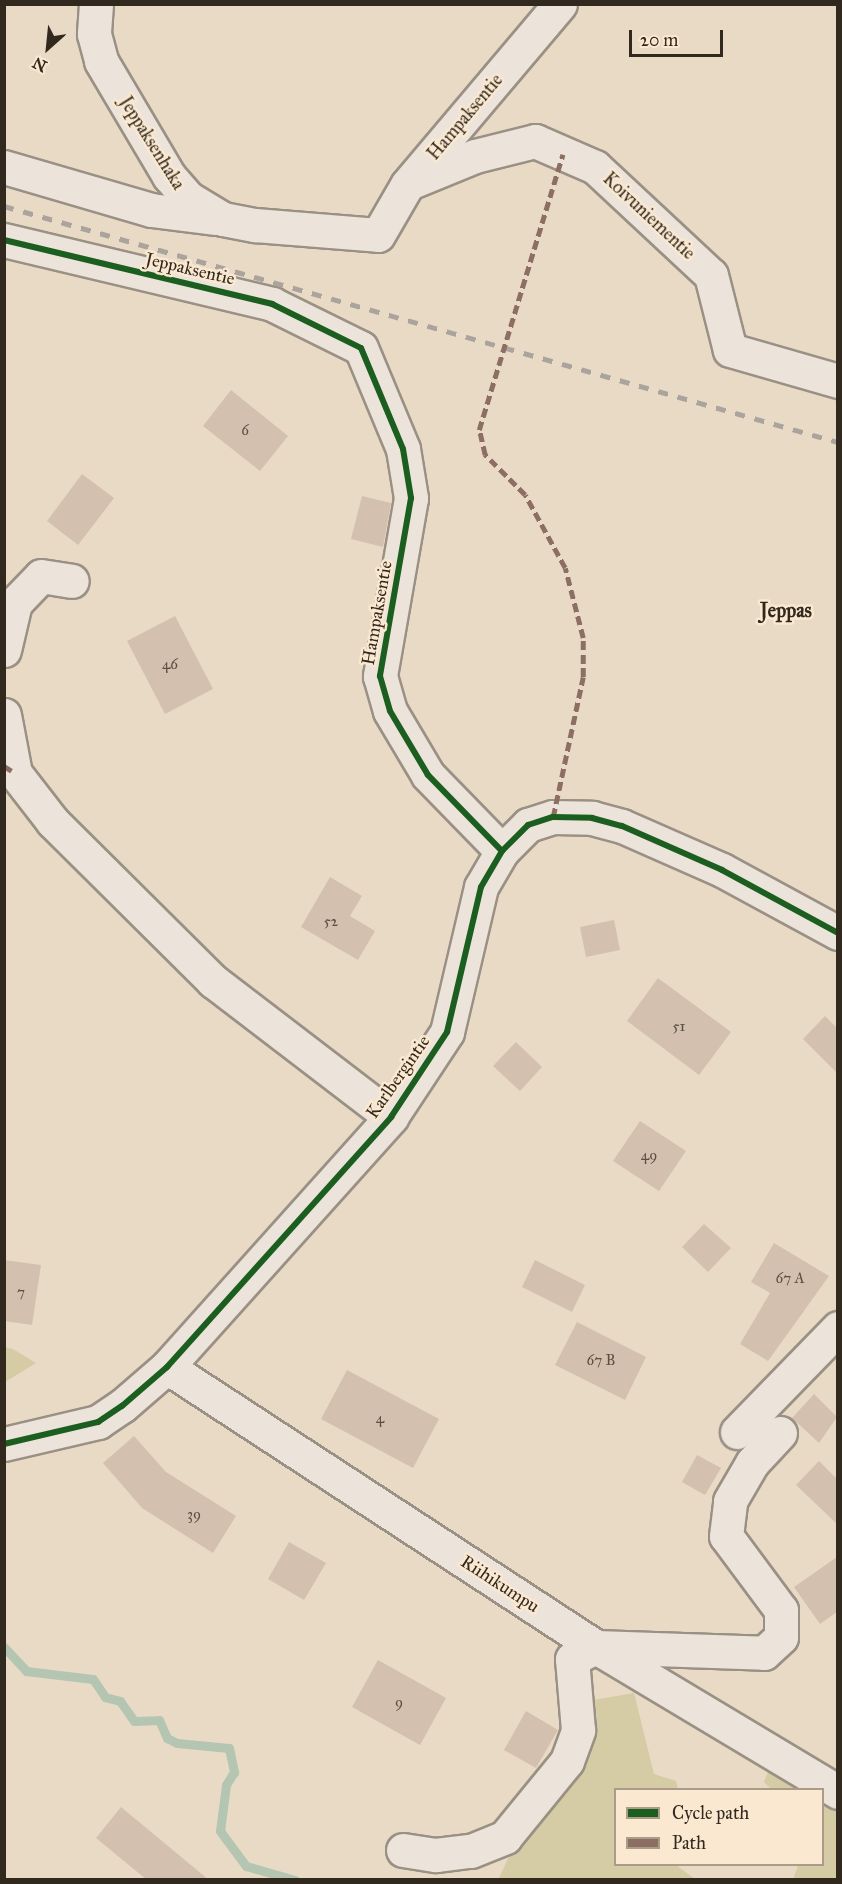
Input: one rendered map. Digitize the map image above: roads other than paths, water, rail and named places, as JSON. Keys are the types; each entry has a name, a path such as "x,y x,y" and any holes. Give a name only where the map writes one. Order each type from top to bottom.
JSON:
{"street":[{"name":"Jeppaksenhaka","path":"96,4 94,34 101,61 169,176 188,198 223,219 378,235"},
{"name":"Hampaksentie","path":"378,235 407,185 560,4"},
{"name":"Koivuniementie","path":"407,185 475,156 535,141 595,167 711,275 730,350 837,381"},
{"path":"4,167 151,210 223,219"},
{"name":"Jeppaksentie","path":"4,240 272,304 361,348"},
{"name":"Hampaksentie","path":"361,348 403,449 411,498 380,675 390,711 428,775 502,850"},
{"path":"4,650 15,603 41,576 72,581"},
{"path":"4,715 15,773 53,822 213,981 391,1117"},
{"name":"Karlbergintie","path":"4,1444 98,1422 167,1367 391,1117 447,1032 481,887 502,850 528,825 554,817 592,818 722,870 837,933"},
{"path":"736,1432 837,1328"},
{"name":"Riihikumpu","path":"167,1367 596,1647 837,1792"},
{"path":"403,1850 459,1852 505,1837 567,1761 578,1730 572,1659 596,1647 764,1653 781,1637 781,1610 726,1536 730,1501 752,1463 780,1433"}],"waterway":[{"path":"4,1647 26,1671 93,1679 105,1697 120,1701 134,1721 159,1720 167,1738 177,1743 229,1748 234,1772 226,1785 220,1831 246,1866 295,1880"}],"railway":[{"path":"4,206 838,442"}],"district":[{"name":"Jeppas","path":"786,610"}]}
